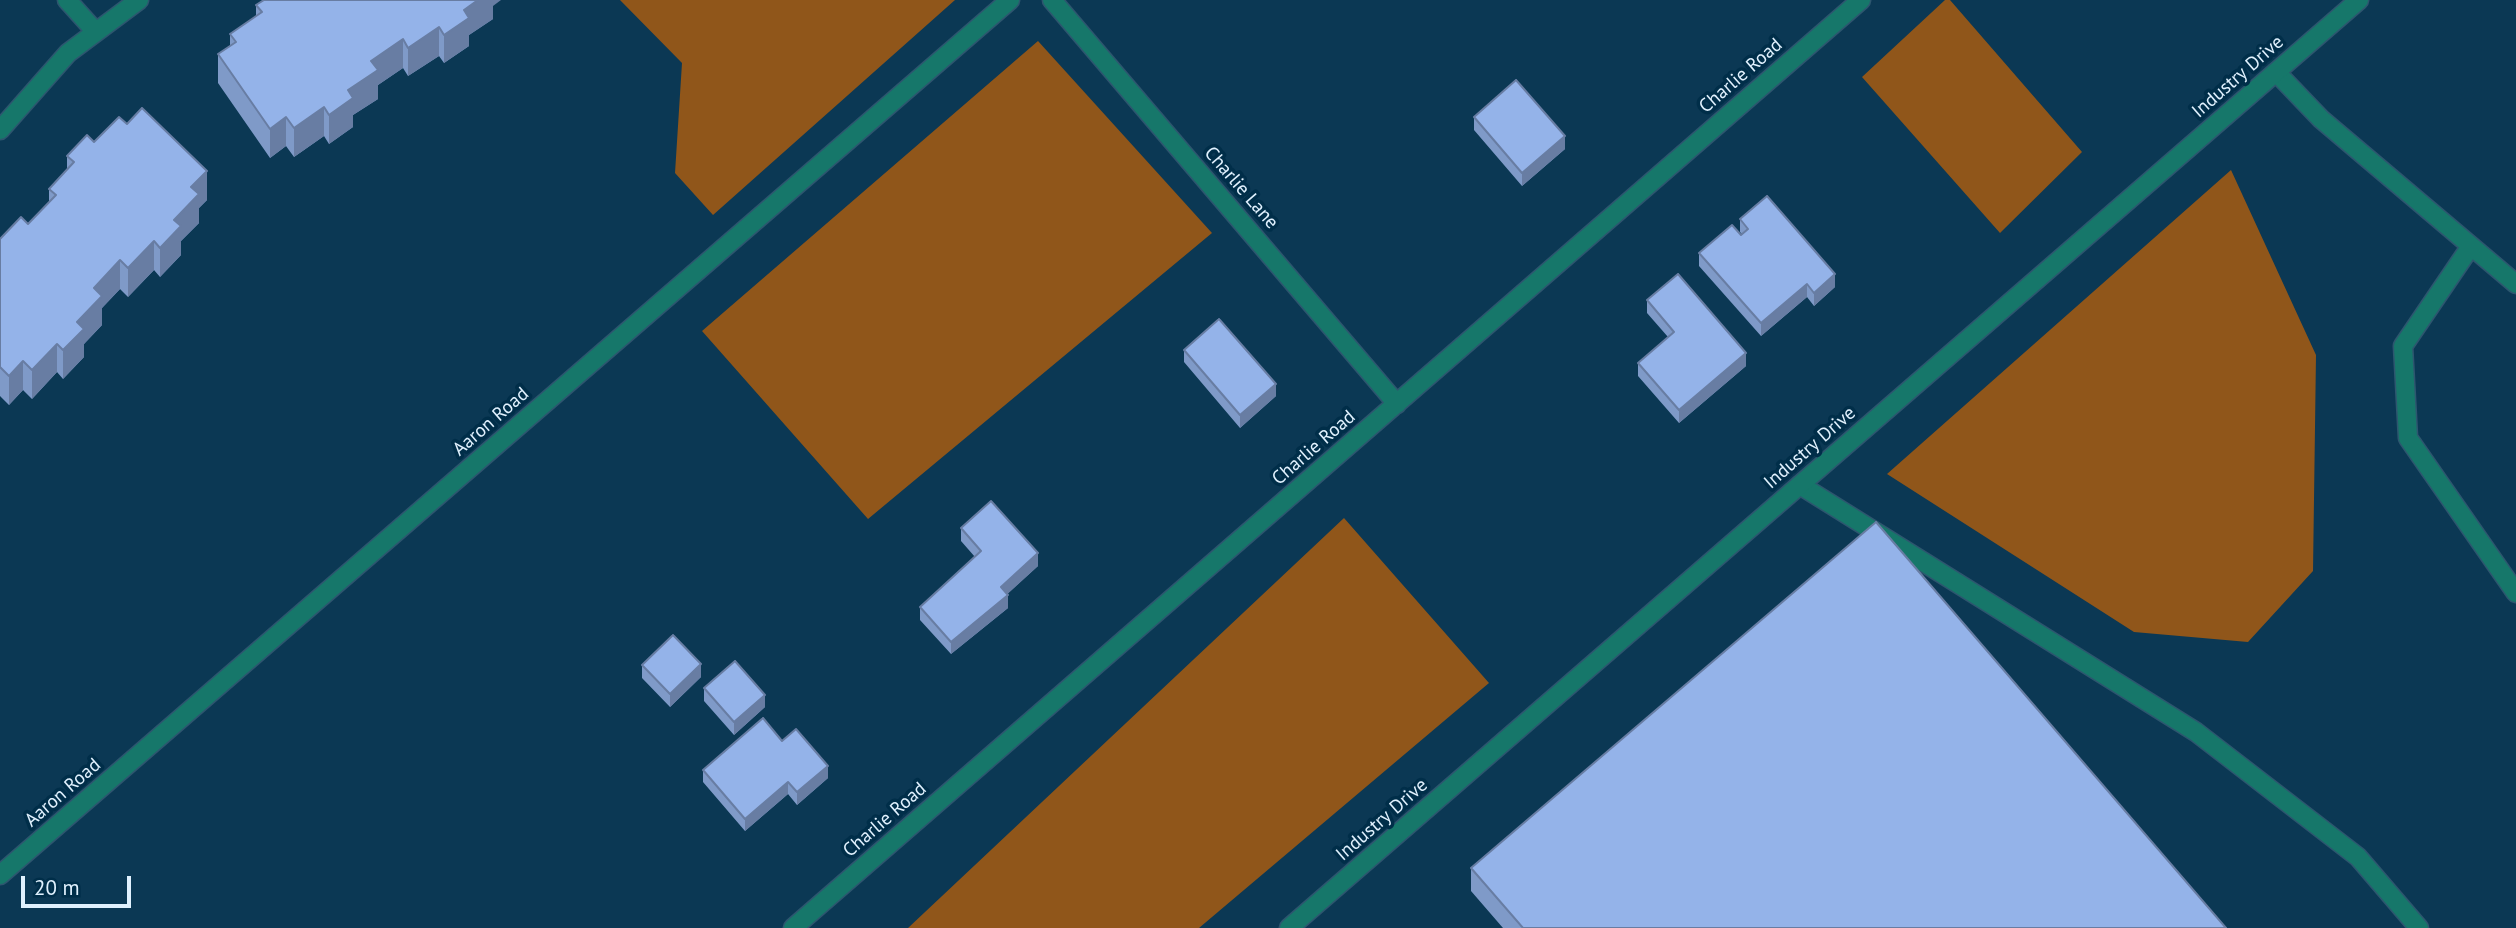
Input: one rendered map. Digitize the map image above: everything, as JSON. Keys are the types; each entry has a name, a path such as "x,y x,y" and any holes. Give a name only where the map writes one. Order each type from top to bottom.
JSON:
{"street":[{"path":"67,0 95,31"},
{"path":"0,130 68,53 139,0"},
{"name":"Aaron Road","path":"0,875 1010,0"},
{"name":"Charlie Lane","path":"1052,0 1397,404"},
{"name":"Charlie Road","path":"793,928 1861,0"},
{"name":"Industry Drive","path":"1289,928 2359,0"},
{"path":"2276,72 2321,118 2516,284"},
{"path":"2471,246 2403,346 2408,438 2516,593"},
{"path":"1800,485 2196,732 2358,857 2419,928"}],"shaded area":[{"path":"620,0 955,0 713,215 675,173 682,63"},
{"path":"1945,0 1950,0 2082,152 2000,233 1862,77"},
{"path":"1038,41 1212,233 868,519 702,331"},
{"path":"2231,170 2316,355 2313,571 2248,642 2134,632 1887,474"},
{"path":"1344,518 1489,683 1199,928 908,928"}],"building":[{"path":"264,0 478,0 464,10 469,18 444,35 439,27 408,48 403,39 371,61 378,70 348,90 353,98 329,115 324,107 294,128 286,117 270,129 218,54 236,42 230,34 262,12 256,5"},
{"path":"1516,80 1565,136 1522,173 1474,117"},
{"path":"142,108 207,171 191,187 199,194 174,220 181,226 160,248 154,241 128,268 120,260 94,288 102,296 77,322 84,329 63,350 57,344 32,370 23,361 9,376 0,367 0,239 21,217 28,224 56,195 49,189 74,162 67,156 87,135 94,142 119,117 127,124"},
{"path":"1767,196 1835,274 1814,293 1807,284 1761,323 1699,253 1732,225 1741,235 1748,229 1740,219"},
{"path":"1678,274 1746,353 1679,410 1638,363 1674,332 1647,300"},
{"path":"1219,319 1276,384 1240,415 1184,350"},
{"path":"991,501 1038,553 1001,587 1008,595 951,642 920,607 981,551 961,528"},
{"path":"1876,522 2226,928 1523,928 1471,868"},
{"path":"673,635 701,664 670,694 642,665"},
{"path":"735,661 765,695 734,722 704,688"},
{"path":"763,718 782,741 796,729 828,766 797,792 788,782 745,819 703,770"}]}
